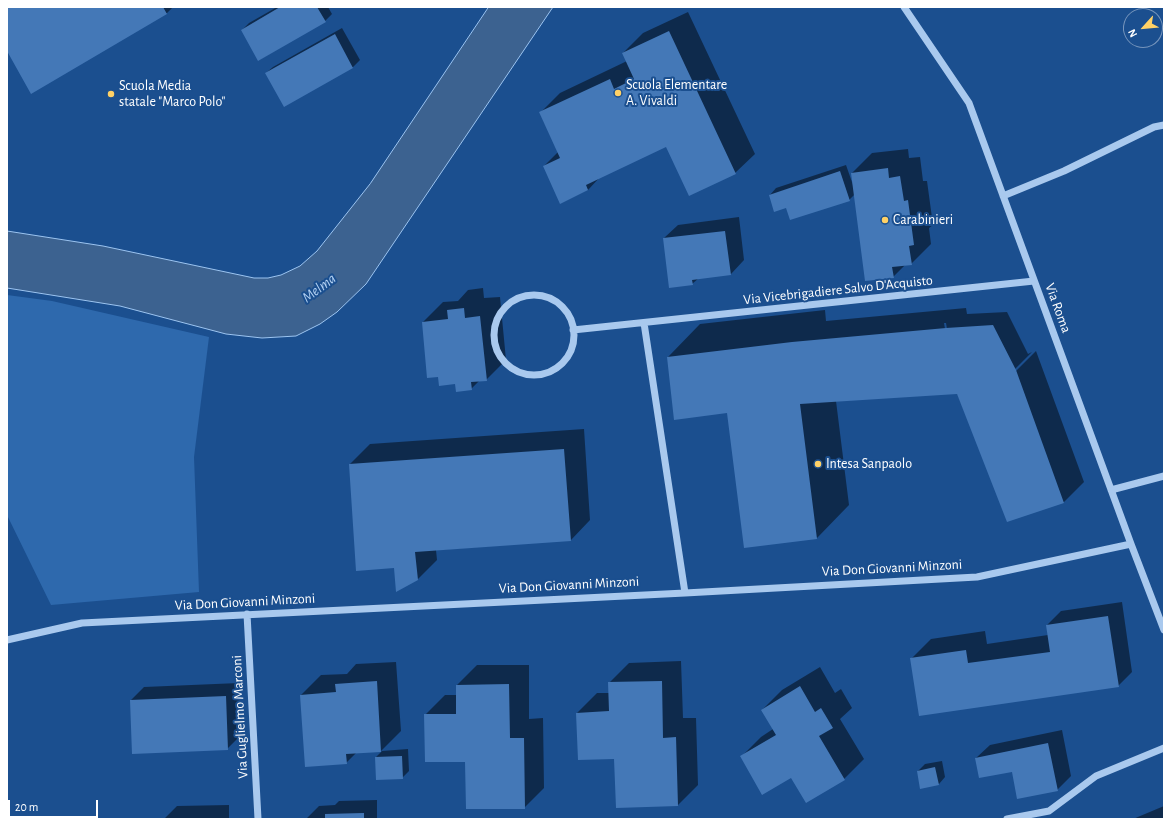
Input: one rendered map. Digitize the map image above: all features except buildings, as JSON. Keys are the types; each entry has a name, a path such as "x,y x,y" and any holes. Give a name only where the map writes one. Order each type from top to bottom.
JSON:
{"street":[{"name":"Via Roma","path":"904,7 969,103 1164,630"},
{"path":"1003,196 1064,171 1154,127 1164,125"},
{"name":"Via Vicebrigadiere Salvo D'Acquisto","path":"573,330 1034,282"},
{"path":"537,296 550,299 561,306 569,317 573,330 573,343 565,360 561,365 550,372 537,375 525,374 513,369 504,361 497,350 494,338 495,324 501,312 511,303 523,297 537,296"},
{"path":"644,323 685,593"},
{"path":"1111,490 1164,476"},
{"name":"Via Don Giovanni Minzoni","path":"7,640 82,623 685,593 977,576 1131,544"},
{"name":"Via Guglielmo Marconi","path":"247,614 258,819"},
{"path":"1007,819 1049,811 1096,776 1164,748"}],"shaded area":[{"path":"7,295 52,301 209,337 194,457 199,592 51,605 7,515"}],"water":[{"name":"Melma","path":"489,7 553,7 366,284 337,312 320,324 296,336 262,338 226,334 120,306 7,288 7,231 103,246 254,278 268,278 281,275 300,266 317,251 370,184"}],"place":[{"name":"Scuola Elementare A. Vivaldi","path":"618,93"},
{"name":"Scuola Media statale \"Marco Polo\"","path":"111,94"},
{"name":"Carabinieri","path":"885,220"},
{"name":"Intesa Sanpaolo","path":"818,464"}]}
